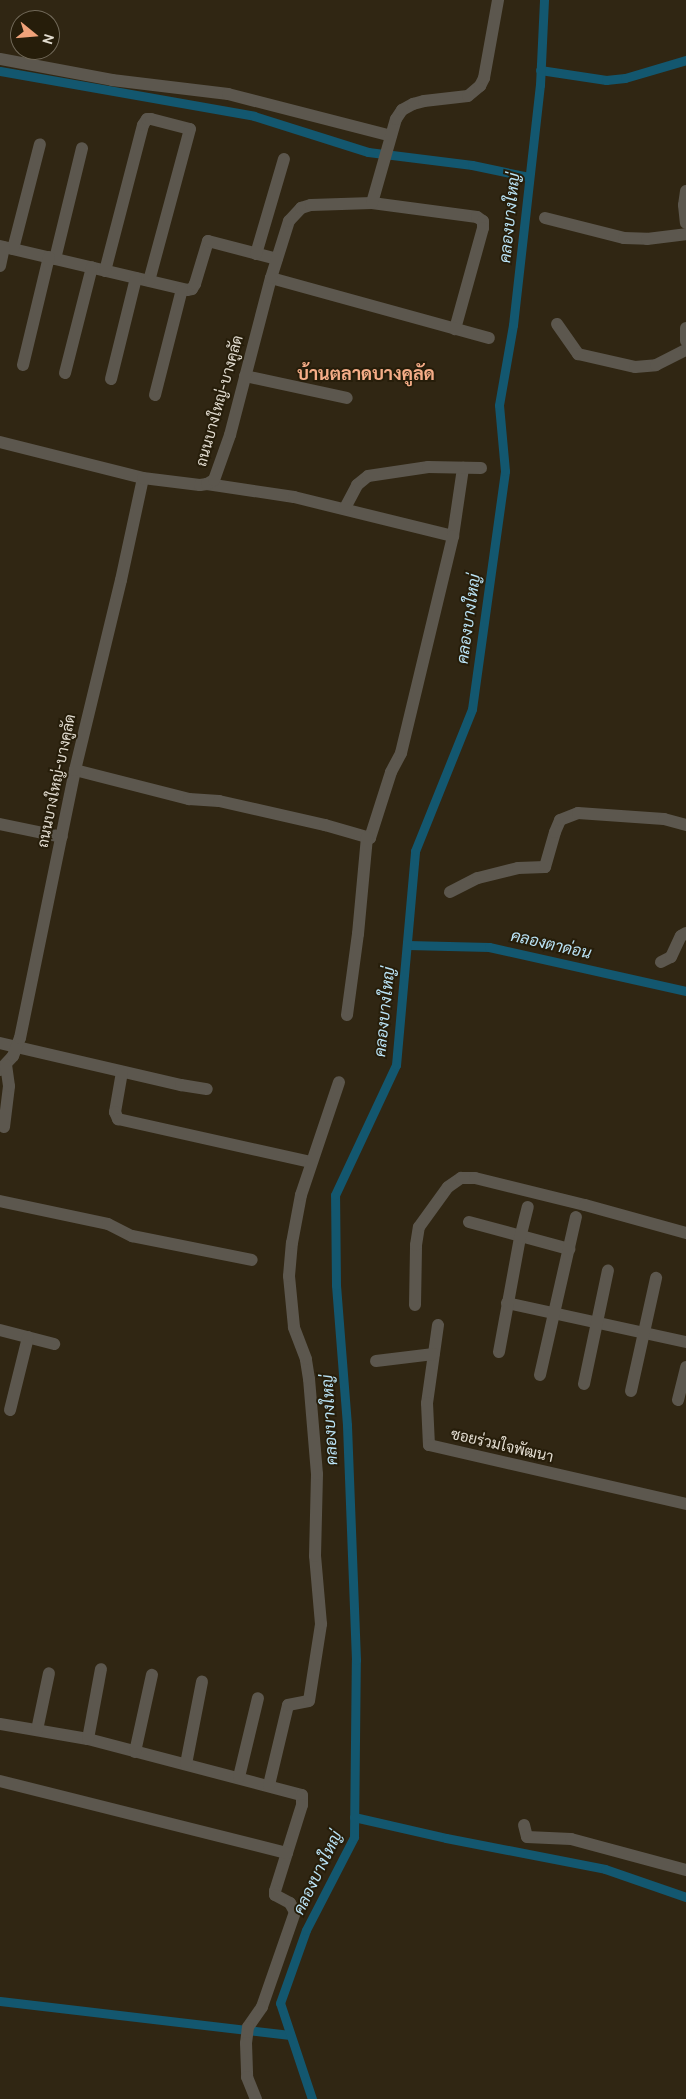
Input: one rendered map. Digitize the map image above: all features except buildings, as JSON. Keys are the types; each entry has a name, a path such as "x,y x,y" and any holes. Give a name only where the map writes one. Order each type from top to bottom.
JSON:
{"street":[{"path":"372,204 396,119 407,106 424,101 468,96 480,86 484,78 498,0"},
{"path":"0,59 97,78 228,94 390,139"},
{"path":"105,270 143,124 147,119 151,119 190,129 149,281"},
{"path":"0,266 40,144"},
{"path":"23,366 82,148"},
{"path":"256,254 284,159"},
{"path":"686,192 684,205 686,223"},
{"name":"ถนนบางใหญ่-บางคูลัด","path":"3,1067 18,1047 75,770 124,570 143,478 200,485 208,484 218,475 271,278 289,220 301,208 311,205 372,204 478,217 483,221 483,228 455,329"},
{"path":"546,218 624,238 647,239 686,234"},
{"path":"6,247 182,289 192,289 195,284 208,241 277,259"},
{"path":"65,373 92,267"},
{"path":"111,379 136,278"},
{"path":"271,278 489,338"},
{"path":"155,395 182,289"},
{"path":"557,324 578,354 636,367 656,365 686,350"},
{"path":"686,328 686,341"},
{"path":"245,376 347,398"},
{"path":"0,442 143,478"},
{"path":"345,508 357,485 368,476 428,467 481,468"},
{"path":"75,770 189,799 219,801 372,837 391,772 401,753 453,536 463,468"},
{"path":"208,484 294,497 345,508 397,524 453,536"},
{"path":"450,892 478,878 518,868 545,867 554,832 560,820 578,813 664,819 686,825"},
{"path":"0,824 62,837"},
{"path":"347,1015 357,941 367,837"},
{"path":"661,962 670,957 682,936 686,933"},
{"path":"0,1043 198,1089 207,1089"},
{"path":"3,1067 9,1086 4,1127"},
{"path":"122,1072 115,1112 118,1120 311,1162"},
{"path":"269,1785 288,1705 309,1702 321,1624 315,1556 317,1474 309,1379 306,1359 294,1327 290,1307 289,1276 292,1242 301,1195 339,1082"},
{"path":"415,1305 416,1245 420,1227 448,1187 461,1178 475,1178 585,1204 686,1233"},
{"path":"0,1200 108,1224 132,1236 252,1260"},
{"path":"499,1352 520,1238 528,1207"},
{"path":"540,1375 576,1217"},
{"path":"469,1222 520,1238 569,1249"},
{"path":"584,1384 608,1270"},
{"path":"631,1391 656,1278"},
{"path":"507,1303 686,1342"},
{"name":"ซอยร่วมใจพัฒนา","path":"438,1324 427,1403 429,1446 686,1504"},
{"path":"0,1330 54,1344"},
{"path":"10,1410 28,1337"},
{"path":"376,1361 434,1354"},
{"path":"678,1400 686,1367"},
{"path":"88,1739 101,1669"},
{"path":"37,1730 49,1673"},
{"path":"135,1752 152,1675"},
{"path":"186,1764 202,1682"},
{"path":"239,1778 258,1698"},
{"path":"0,1724 88,1739 298,1792 303,1798 275,1895 290,1903 294,1912 262,2007 248,2027 246,2043 248,2077 256,2099"},
{"path":"0,1781 288,1853"},
{"path":"524,1825 525,1834 532,1838 571,1839 686,1870"}],"waterway":[{"name":"คลองบางใหญ่","path":"312,2099 280,2003 306,1930 354,1837 356,1660 347,1425 336,1285 335,1195 396,1065 415,851 472,709 505,471 499,405 513,325 540,85 544,0"},
{"path":"540,70 606,80 625,78 686,60"},
{"path":"0,71 254,116 368,152 472,165 529,177"},
{"name":"คลองตาด่อน","path":"408,945 489,947 686,991"},
{"path":"354,1817 446,1838 605,1869 686,1897"},
{"path":"0,2001 290,2035"}],"district":[{"name":"บ้านตลาดบางคูลัด","path":"366,374"}]}
